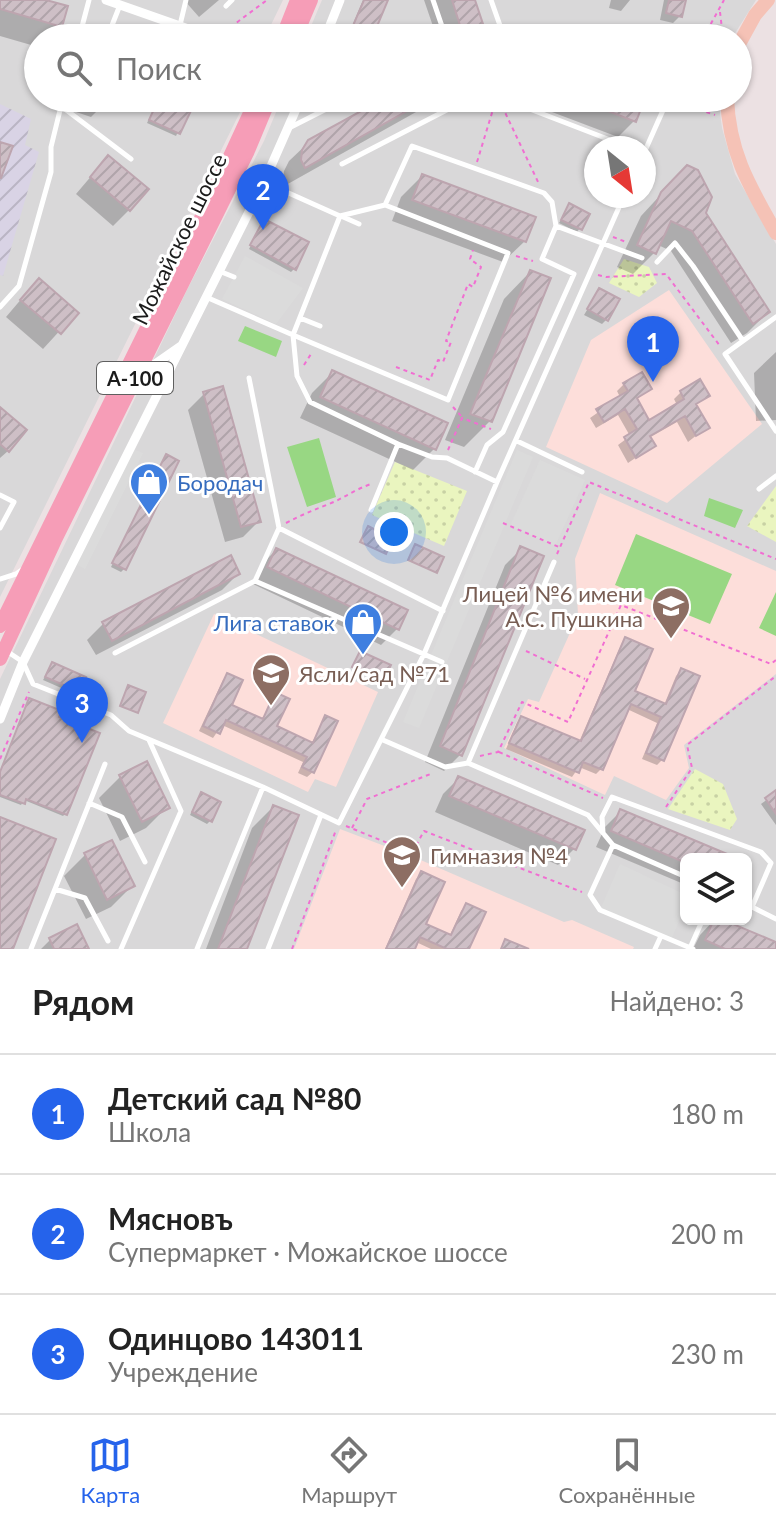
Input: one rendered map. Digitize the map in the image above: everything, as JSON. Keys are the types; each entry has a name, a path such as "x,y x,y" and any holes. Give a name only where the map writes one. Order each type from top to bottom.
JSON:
{"main road":[{"path":"288,24 297,0"},
{"path":"301,24 311,0"},
{"path":"750,24 768,0"},
{"name":"Можайское шоссе","path":"1,618 209,202 251,112"},
{"name":"Можайское шоссе","path":"2,654 55,540 247,153 264,112"},
{"path":"729,112 732,144 741,171 776,233"}],"street":[{"path":"106,0 175,23"},
{"path":"331,24 340,0"},
{"path":"0,719 23,662 264,182 295,112"},
{"path":"135,378 183,345"}],"lane":[{"path":"83,24 89,0"},
{"path":"175,23 186,0"},
{"path":"226,6 232,0"},
{"path":"433,0 441,24"},
{"path":"491,0 499,24"},
{"path":"112,24 120,4"},
{"path":"0,307 19,286 51,172 51,147 60,112"},
{"path":"69,112 131,159"},
{"path":"289,128 320,112"},
{"path":"342,164 443,112"},
{"path":"536,112 599,136"},
{"path":"651,136 661,112"},
{"path":"385,205 412,146 544,193 552,202 556,226 542,259 574,274 503,432 487,445 475,472"},
{"path":"264,182 359,224"},
{"path":"205,297 448,400 508,253 385,205 340,216"},
{"path":"2,654 23,662 33,684 111,715 129,731 263,787 339,823 424,654 618,208"},
{"path":"340,216 293,335 297,376 310,402 398,444 432,457 447,458 497,482"},
{"path":"556,226 642,258"},
{"path":"657,262 675,243 743,341"},
{"path":"218,270 234,277"},
{"path":"776,317 725,354 776,431"},
{"path":"300,318 320,326"},
{"path":"115,653 255,581 279,528 249,378"},
{"path":"517,441 582,472"},
{"path":"371,510 398,444"},
{"path":"759,489 776,476"},
{"path":"0,495 14,502 0,528"},
{"path":"279,528 443,611"},
{"path":"468,761 554,562"},
{"path":"0,579 16,574 30,563"},
{"path":"255,581 442,662"},
{"path":"121,949 181,811 149,739"},
{"path":"383,740 445,767 468,761 588,815 613,845 680,874"},
{"path":"31,949 105,764"},
{"path":"197,949 263,787"},
{"path":"603,833 602,817 612,797 761,852 771,863 752,899"},
{"path":"89,803 122,817 145,862"},
{"path":"268,949 321,815"},
{"path":"613,845 590,895 600,910 692,948 701,925"},
{"path":"55,889 85,898 108,941"},
{"path":"752,907 776,919"},
{"path":"655,949 661,936"}],"path":[{"path":"235,24 267,0"},
{"path":"711,24 724,0"},
{"path":"721,7 722,24"},
{"path":"475,168 494,112"},
{"path":"506,112 544,193"},
{"path":"707,112 715,115"},
{"path":"392,377 396,367 430,380 438,360 443,362 451,342 446,341 468,284 473,287 481,267 470,259 477,241"},
{"path":"589,273 606,277 666,274 725,354"},
{"path":"310,359 312,347"},
{"path":"448,400 462,418"},
{"path":"279,528 306,512 332,504 353,490 384,480"},
{"path":"554,562 589,482 776,559"},
{"path":"503,523 560,547"},
{"path":"498,752 522,702 568,722 621,605 771,664 776,660"},
{"path":"517,647 586,679"},
{"path":"660,815 692,768 687,745 776,676"},
{"path":"0,759 33,684"},
{"path":"468,761 498,752 610,801"},
{"path":"352,828 367,799 445,767"},
{"path":"292,949 339,823 412,853 424,831 590,895"}],"shaded area":[{"path":"0,0 283,0 271,24 24,24 24,112 240,112 0,597"},
{"path":"322,0 756,0 741,24 312,24"},
{"path":"0,104 31,119 25,145 39,152 3,276 0,275"},
{"path":"276,112 720,112 735,174 776,244 776,949 0,949 0,679"},
{"path":"245,256 303,288 276,324 222,299"},
{"path":"669,290 762,424 667,503 546,447 591,340"},
{"path":"133,449 143,453 85,569 76,564"},
{"path":"517,450 533,457 419,728 403,722"},
{"path":"540,460 585,480 555,546 510,526"},
{"name":"Лицей №6 имени А.С. Пушкина","path":"600,493 776,571 776,674 684,745 689,768 666,800 614,776 605,795 504,748 528,699 539,702 578,615 575,559"},
{"name":"Ясли/сад №71","path":"214,614 378,692 336,787 315,779 308,792 163,723"},
{"name":"Гимназия №4","path":"340,829 564,922 572,920 634,947 294,949"},
{"path":"620,864 680,892 680,918 671,940 600,910"}],"green space":[{"path":"624,259 649,267 657,283 639,297 609,283"},
{"path":"245,326 282,341 276,357 238,341"},
{"path":"319,438 336,497 307,507 287,447"},
{"path":"395,462 467,491 444,546 372,515"},
{"path":"776,486 776,542 747,526"},
{"path":"709,498 743,510 735,528 704,516"},
{"path":"636,534 732,574 710,624 615,585"},
{"path":"776,592 776,636 759,628"},
{"path":"695,769 723,784 737,819 730,830 668,809"}],"building":[{"path":"0,0 46,0 68,6 63,24 52,24 0,9"},
{"path":"364,0 388,0 378,24 354,24"},
{"path":"452,0 475,0 483,24 460,24"},
{"path":"669,0 686,0 682,17 666,13"},
{"path":"153,112 190,112 180,134 149,120"},
{"path":"359,112 405,112 305,168 301,160 302,150 308,140"},
{"path":"611,112 640,112 636,122"},
{"path":"0,142 13,146 1,178 0,178"},
{"path":"108,155 149,189 130,211 90,177"},
{"path":"687,165 698,170 712,197 706,213 770,312 753,324 692,231 671,221 656,254 637,245 661,192"},
{"path":"422,174 536,217 526,242 412,200"},
{"path":"569,203 590,214 582,230 561,220"},
{"path":"264,219 309,242 296,270 250,245"},
{"path":"530,270 551,278 492,422 470,414"},
{"path":"39,278 79,313 61,334 20,300"},
{"path":"599,288 620,299 608,321 587,309"},
{"path":"332,370 448,423 436,450 320,397"},
{"path":"642,372 652,389 637,398 649,420 684,399 680,391 700,379 710,396 696,404 710,428 696,436 685,416 650,436 656,446 636,458 624,437 637,429 625,409 604,422 596,409 628,391 623,383"},
{"path":"223,386 261,522 241,527 203,392"},
{"path":"0,407 27,430 9,452 0,444"},
{"path":"166,454 179,461 126,570 112,563"},
{"path":"368,526 393,539 386,554 360,542"},
{"path":"415,544 444,557 437,573 408,560"},
{"path":"520,546 544,556 462,756 440,746"},
{"path":"276,548 408,610 399,630 267,567"},
{"path":"231,555 240,574 112,641 102,622"},
{"path":"625,637 653,649 635,691 666,704 681,668 700,676 664,761 646,753 661,717 631,704 603,770 583,762 579,773 509,743 521,716 581,741"},
{"path":"360,651 391,665 383,681 352,667"},
{"path":"52,662 86,677 80,692 45,677"},
{"path":"227,673 243,680 232,705 263,719 275,692 290,699 277,726 313,743 325,715 338,721 314,773 302,767 307,757 226,720 220,734 203,726"},
{"path":"128,685 146,692 138,713 120,706"},
{"path":"29,698 62,711 59,717 100,733 67,815 26,799 25,804 0,795 0,772"},
{"path":"147,761 170,808 142,822 119,775"},
{"path":"458,776 585,830 576,850 449,796"},
{"path":"776,790 776,814 765,798"},
{"path":"201,792 221,802 212,822 192,812"},
{"path":"273,805 299,815 247,949 218,949"},
{"path":"620,809 725,853 680,853 680,860 611,831"},
{"path":"0,817 56,839 13,949 0,949"},
{"path":"112,840 135,886 107,900 84,853"},
{"path":"421,871 445,882 426,924 451,935 466,903 486,912 469,949 447,949 420,937 415,949 386,949"},
{"path":"77,924 89,949 54,949 49,938"},
{"path":"711,925 735,925 776,942 776,949 725,949 705,940"},
{"path":"505,939 529,949 501,949"}],"place":[{"name":"Мясновъ","path":"263,230"},
{"name":"Детский сад №80","path":"653,382"},
{"name":"Бородач","path":"149,516"},
{"name":"Лицей №6 имени А.С. Пушкина","path":"671,640"},
{"name":"Лига ставок","path":"363,656"},
{"name":"Ясли/сад №71","path":"271,707"},
{"name":"Одинцово 143011","path":"82,743"},
{"name":"Гимназия №4","path":"402,889"}]}
